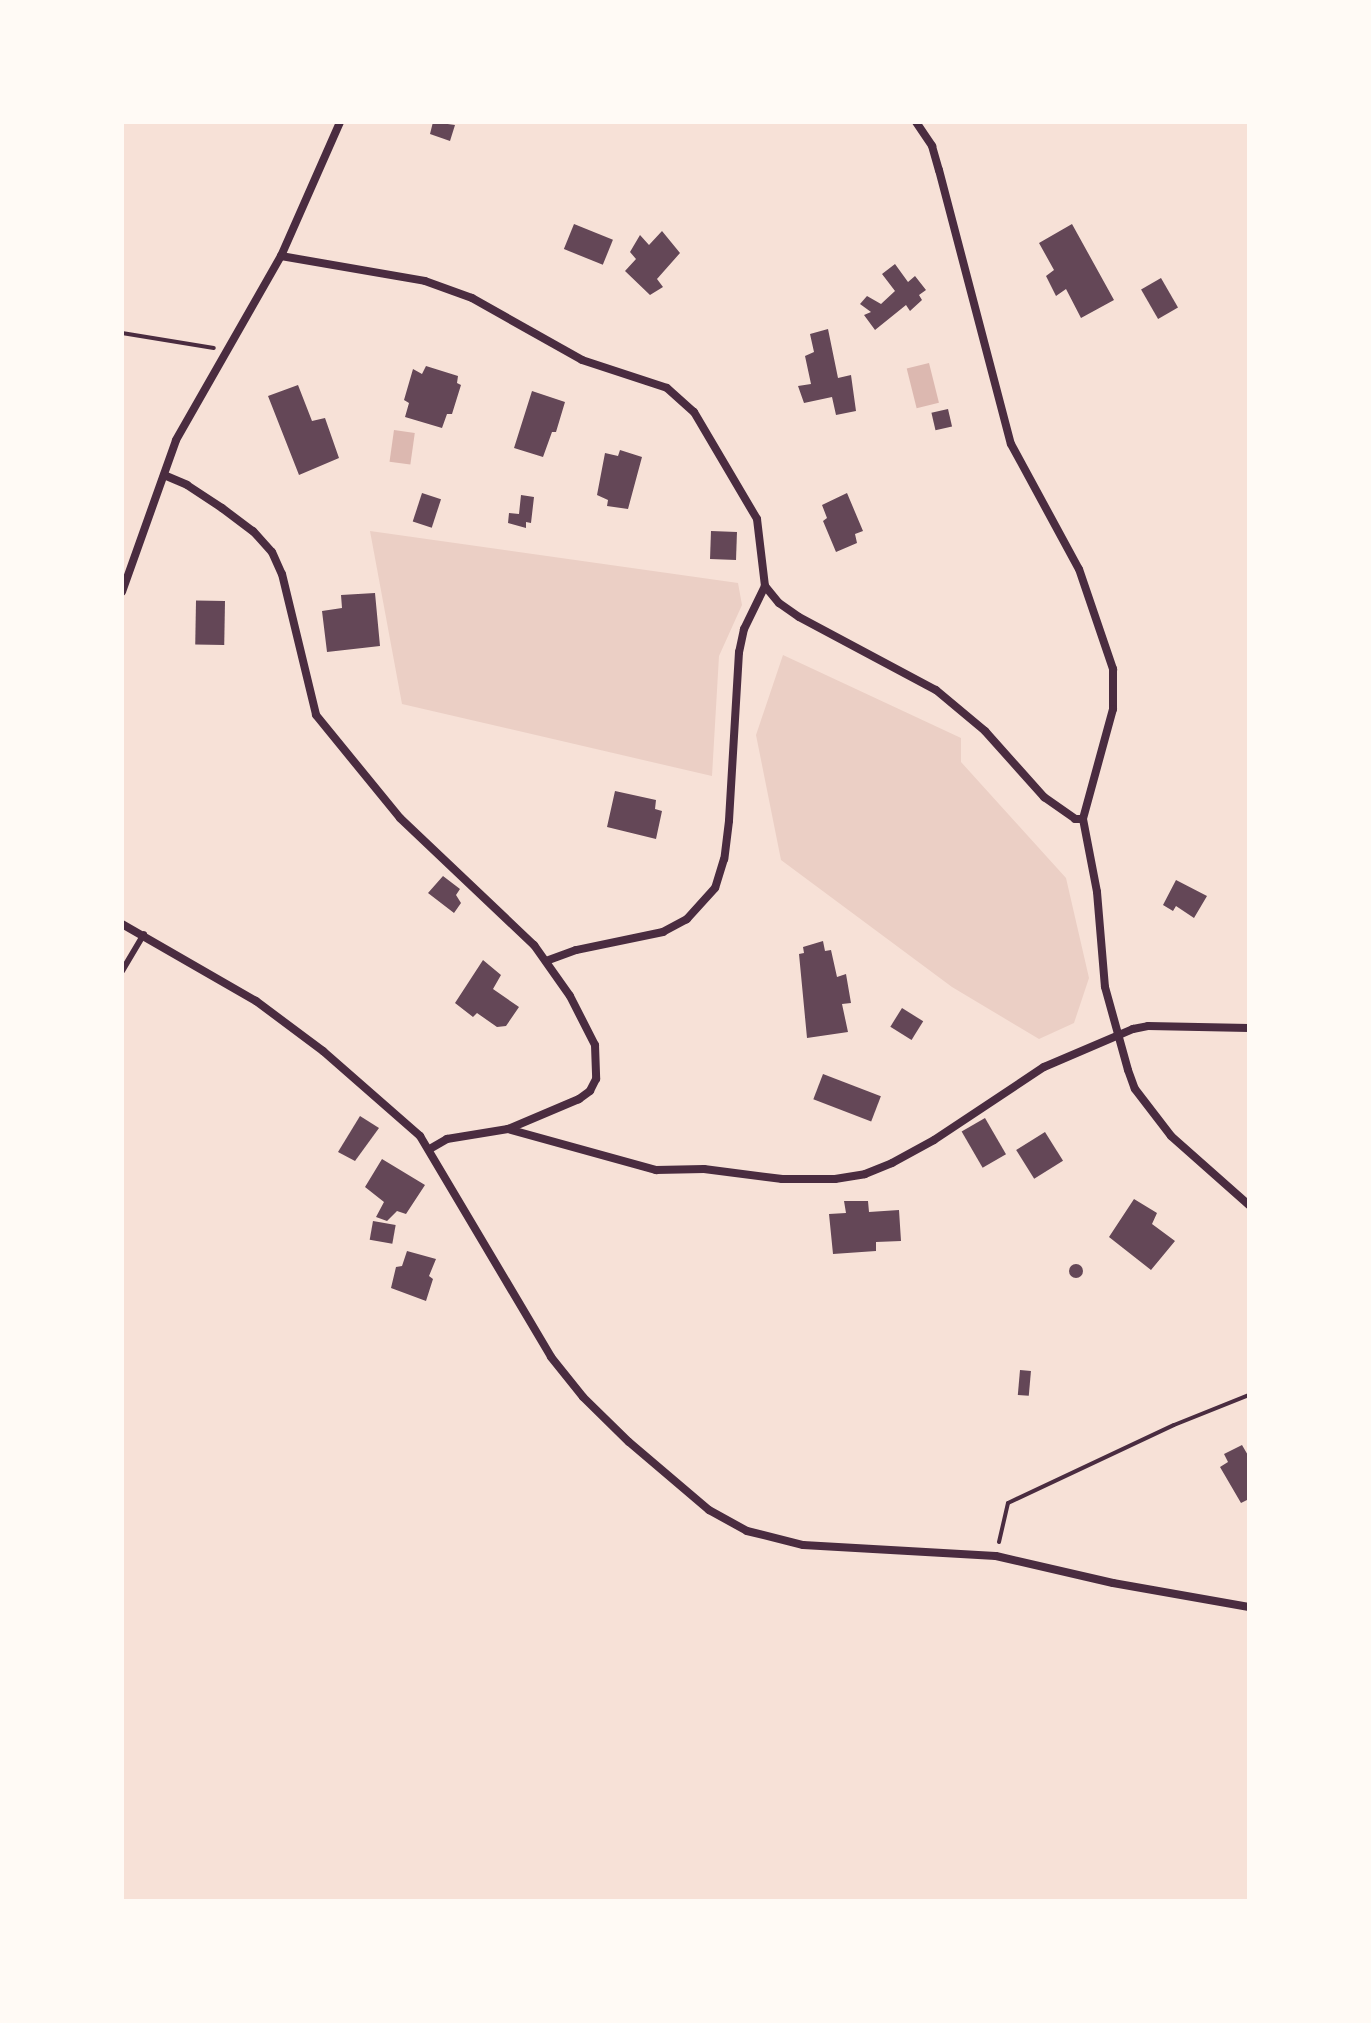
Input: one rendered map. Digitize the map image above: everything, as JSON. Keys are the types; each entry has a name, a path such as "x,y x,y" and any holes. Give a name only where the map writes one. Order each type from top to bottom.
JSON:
{"street":[{"path":"122,592 176,440 281,256 340,122"},
{"path":"916,122 936,158 1011,444 1079,569 1113,669 1113,709 1083,819 1097,892 1105,987 1118,1035 1135,1089 1149,1109 1208,1172 1249,1205"},
{"path":"281,256 425,281 472,298 582,360 667,388 694,412 752,506 757,519 765,586 779,603 799,617 936,690 985,731 1044,797 1075,819 1083,819"},
{"path":"164,475 187,485 222,508 253,531 272,552 282,574 316,715 400,818 546,961 591,1036 597,1060 596,1079 590,1091 579,1099 508,1129 447,1139 430,1149"},
{"path":"546,961 567,952 663,932 687,919 715,888 724,859 729,821 739,652 744,629 765,586"},
{"path":"122,924 256,1001 323,1051 430,1149 551,1357 583,1397 629,1442 709,1510 747,1531 803,1545 996,1556 1127,1586 1249,1607"},
{"path":"508,1129 656,1170 704,1169 782,1179 835,1179 865,1174 892,1163 934,1140 1044,1067 1118,1035 1148,1026 1249,1028"}],"lane":[{"path":"122,971 144,934"}],"path":[{"path":"122,333 228,351"},
{"path":"996,1556 1008,1503 1174,1425 1249,1395"}],"shaded area":[{"path":"929,363 939,403 917,408 907,369"},
{"path":"394,430 415,433 410,465 390,462"},
{"path":"370,531 738,583 742,605 719,656 712,776 402,704"},
{"path":"783,655 961,738 961,762 1066,878 1089,978 1074,1023 1039,1039 952,987 781,860 756,735"}],"building":[{"path":"433,122 455,125 450,141 430,134"},
{"path":"574,224 613,240 603,265 564,249"},
{"path":"1072,224 1114,300 1081,318 1066,289 1056,296 1046,276 1054,270 1039,243"},
{"path":"662,231 680,253 657,279 663,287 650,295 625,271 636,259 630,252 640,235 649,245"},
{"path":"895,264 908,282 915,276 926,290 919,295 922,300 910,311 906,305 875,330 864,315 871,312 860,304 867,296 881,304 895,291 882,274"},
{"path":"1161,278 1178,307 1158,319 1141,290"},
{"path":"828,329 838,378 851,375 856,411 836,415 832,397 804,403 798,386 811,384 805,356 814,352 810,334"},
{"path":"426,366 458,376 457,383 461,385 452,414 447,414 442,428 405,417 409,403 404,400 413,369 422,374"},
{"path":"298,385 312,421 325,418 339,458 299,475 268,396"},
{"path":"532,391 565,402 556,432 552,432 543,457 514,448"},
{"path":"948,409 952,427 935,430 931,413"},
{"path":"620,450 642,457 628,509 607,506 608,500 597,495 605,453 618,456"},
{"path":"422,493 441,499 432,528 413,522"},
{"path":"847,493 863,531 855,534 857,543 836,552 823,521 827,518 822,505"},
{"path":"521,495 534,497 531,523 526,522 526,528 508,523 509,513 519,514"},
{"path":"711,531 737,532 736,560 710,559"},
{"path":"375,593 380,646 327,652 322,611 342,608 341,595"},
{"path":"196,600 225,601 224,645 195,644"},
{"path":"615,791 656,800 655,809 662,811 656,839 607,827"},
{"path":"443,876 460,889 456,895 461,903 454,913 428,893"},
{"path":"1176,880 1207,896 1194,918 1176,906 1173,911 1163,905"},
{"path":"823,941 825,951 831,950 837,977 846,974 851,1003 842,1004 848,1032 807,1038 799,954 804,953 803,947"},
{"path":"483,960 501,975 493,989 519,1007 506,1026 497,1027 477,1013 473,1017 455,1003"},
{"path":"902,1008 923,1021 912,1040 890,1027"},
{"path":"823,1074 881,1096 871,1121 813,1099"},
{"path":"360,1116 379,1128 355,1161 338,1152"},
{"path":"985,1118 1006,1154 983,1168 962,1132"},
{"path":"1045,1132 1063,1161 1034,1179 1016,1150"},
{"path":"382,1159 425,1185 406,1214 397,1211 387,1221 376,1217 384,1202 365,1187"},
{"path":"1134,1199 1157,1213 1152,1224 1175,1241 1151,1270 1109,1237"},
{"path":"844,1201 868,1201 869,1212 899,1210 901,1241 876,1242 876,1251 833,1254 829,1214 846,1213"},
{"path":"373,1221 396,1225 392,1244 370,1240"},
{"path":"407,1251 436,1259 429,1276 433,1279 426,1301 391,1288 396,1267 402,1266"},
{"path":"1076,1264 1083,1271 1076,1278 1069,1271"},
{"path":"1020,1370 1031,1371 1029,1396 1018,1395"},
{"path":"1242,1445 1249,1457 1249,1499 1241,1503 1220,1467 1228,1462 1224,1454"}]}
